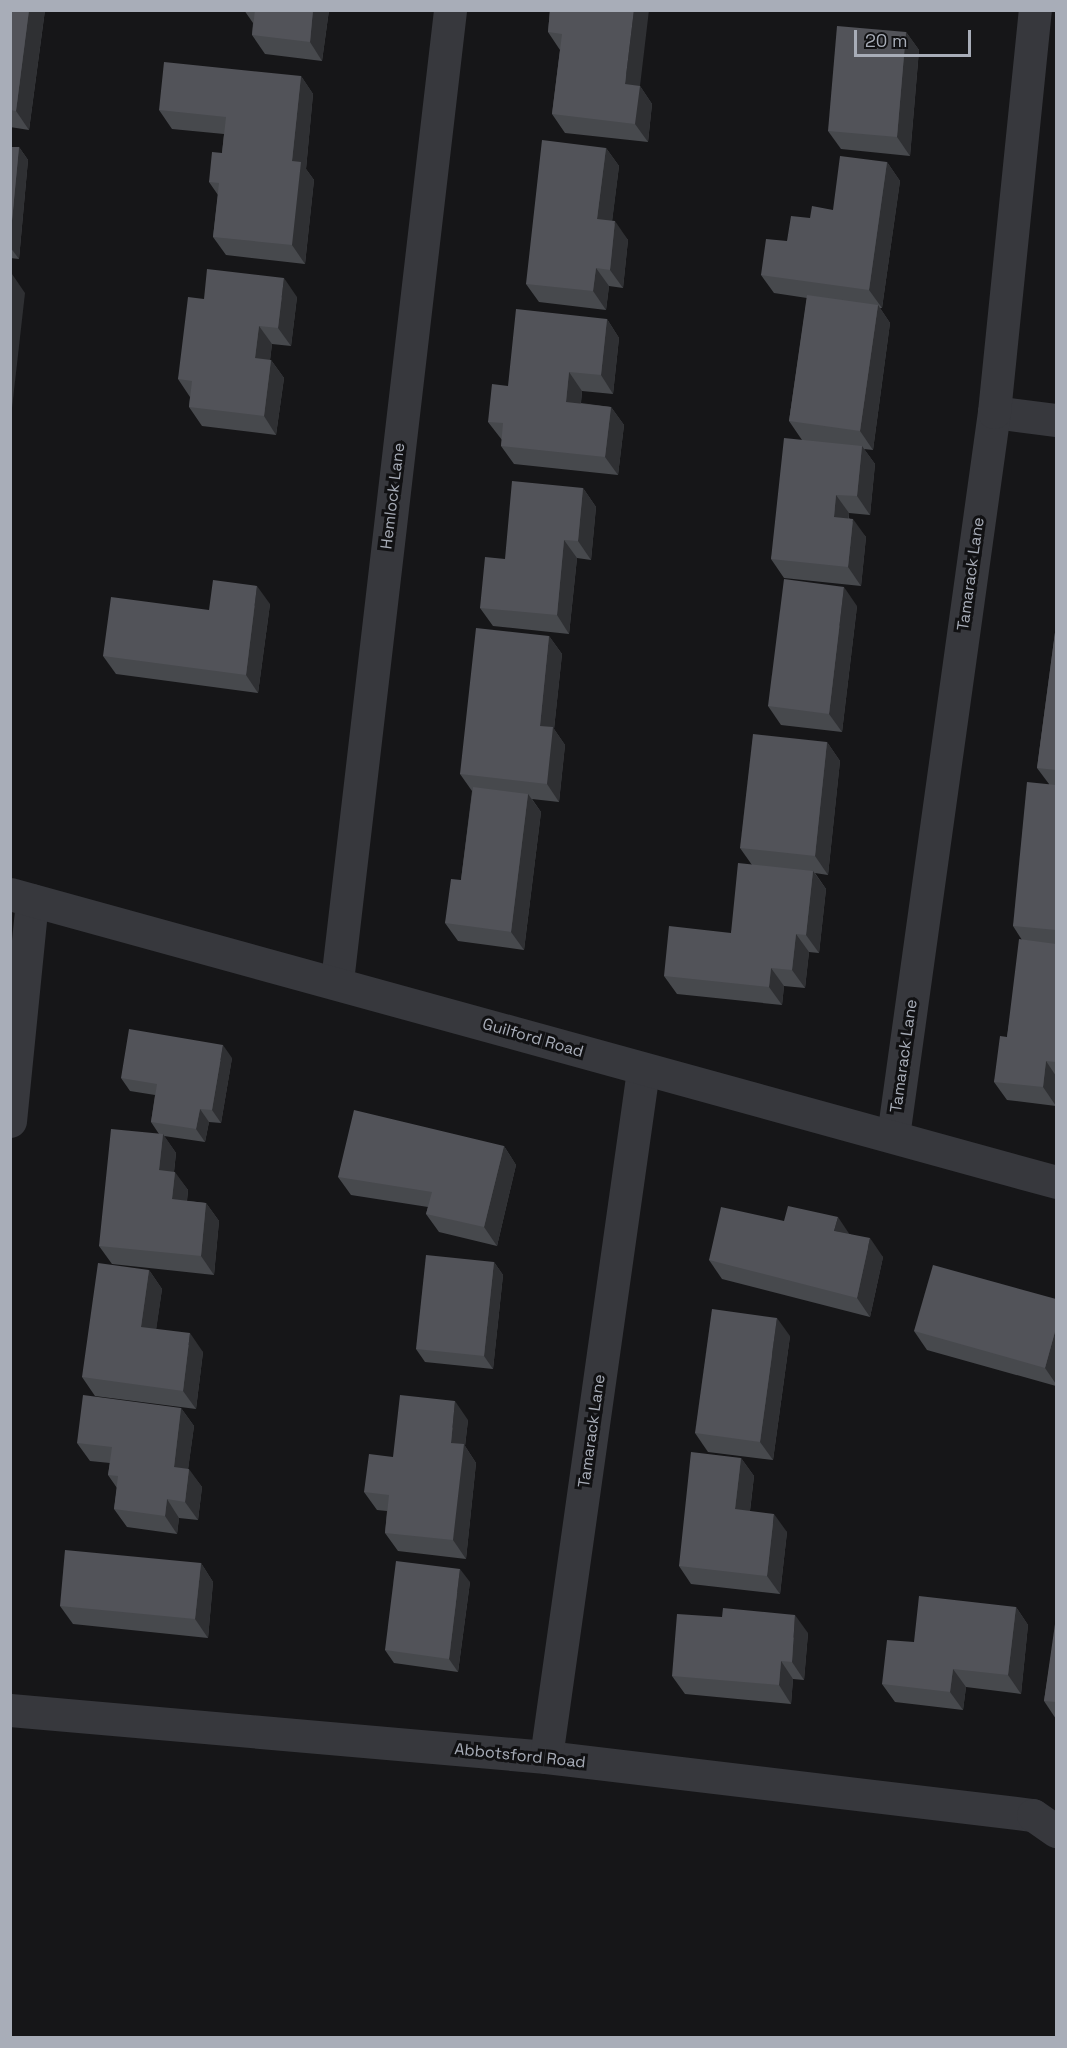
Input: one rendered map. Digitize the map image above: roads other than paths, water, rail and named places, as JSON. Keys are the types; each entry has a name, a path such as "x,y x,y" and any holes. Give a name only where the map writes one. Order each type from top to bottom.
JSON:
{"street":[{"name":"Hemlock Lane","path":"337,981 450,10"},
{"name":"Tamarack Lane","path":"893,1136 994,412 1035,10"},
{"path":"994,412 1056,420"},
{"name":"Guilford Road","path":"21,897 337,981 643,1070 1056,1182"},
{"path":"10,1121 21,897"},
{"name":"Tamarack Lane","path":"546,1757 643,1070"},
{"name":"Abbotsford Road","path":"10,1710 546,1757 1043,1823"}]}
